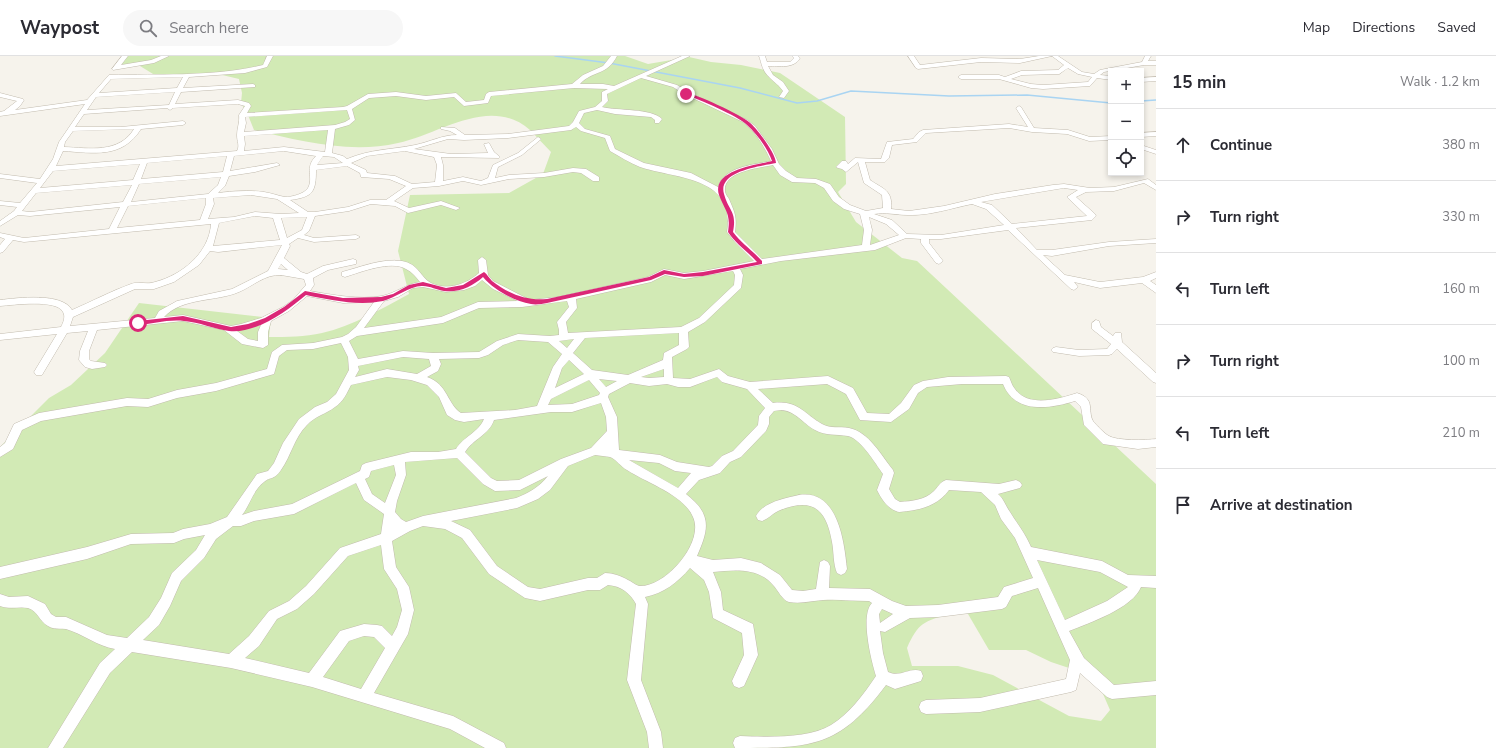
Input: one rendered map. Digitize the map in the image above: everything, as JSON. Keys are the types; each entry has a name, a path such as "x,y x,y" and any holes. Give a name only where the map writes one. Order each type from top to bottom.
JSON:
{"street":[{"path":"0,224 17,213 35,191 50,169 61,149 62,142 70,129 94,95 125,56"},
{"path":"117,67 152,62 166,56"},
{"path":"109,77 187,75 252,70 265,66 270,56"},
{"path":"574,86 586,76 605,69 612,64 614,56"},
{"path":"597,108 605,100 604,93 686,56"},
{"path":"762,56 763,64 771,76 781,83 786,91 782,97"},
{"path":"763,64 791,64 795,62 797,58 795,56"},
{"path":"911,56 918,67 981,60 1020,61 1049,56"},
{"path":"1054,56 1078,72"},
{"path":"1144,62 1148,56"},
{"path":"961,77 990,76 1007,78 1031,86 1043,87 1090,84 1097,74 1106,70 1144,62 1156,63"},
{"path":"1063,70 1068,66"},
{"path":"1007,78 1021,73 1047,73 1063,70 1097,74 1108,77"},
{"path":"170,108 187,75"},
{"path":"639,76 675,86 686,94 745,121 753,128 772,154 775,162 783,173 795,180 816,181 827,186 836,199 847,207 889,222 905,236"},
{"path":"1144,80 1156,79"},
{"path":"94,95 253,86"},
{"path":"242,115 350,108 365,97 383,94 426,98 456,95 464,104 486,102 489,94 502,94 574,86 603,86 613,88"},
{"path":"0,95 21,100 18,105 0,115"},
{"path":"0,115 51,106 89,102"},
{"path":"82,112 243,103 248,106 242,115 244,123 240,135 243,142 240,153"},
{"path":"240,135 269,131 300,131 332,128 352,122 353,119 350,108"},
{"path":"313,168 348,162 365,154 428,145 447,137 464,138 508,136 571,128 576,123 581,112 597,108 615,112 652,115 659,118 656,122"},
{"path":"1019,108 1032,130"},
{"path":"70,129 121,129 183,123"},
{"path":"576,123 583,130 608,137 612,150 633,161 642,165 688,175 717,189 721,193 733,219 731,232 738,242 750,250 761,263"},
{"path":"840,167 844,162 846,170 854,160 883,161 886,158 889,143 915,141 921,133 925,131 1009,126 1032,130 1068,132 1089,139 1108,138"},
{"path":"61,149 103,151 112,149 132,138 138,127"},
{"path":"284,199 302,196 310,191 313,184 314,162 330,147 330,132 332,128"},
{"path":"443,128 452,128 459,132 464,138"},
{"path":"1144,135 1156,134"},
{"path":"488,182 495,166 520,154 538,140"},
{"path":"488,144 489,150 504,161"},
{"path":"1144,148 1156,152"},
{"path":"50,169 284,149 341,157 363,172 364,175 376,175 394,179 411,186 439,184 463,179 481,183 515,176 539,176 573,170 583,172 596,179"},
{"path":"403,149 423,154 470,156 494,155"},
{"path":"204,220 210,204 210,197 220,186 226,174 231,154"},
{"path":"437,154 440,165 439,184"},
{"path":"112,230 133,189 135,181 145,160"},
{"path":"861,161 867,181 879,187 888,196 887,210"},
{"path":"721,193 721,185 727,176 737,171 775,162"},
{"path":"35,191 226,174 277,165"},
{"path":"0,176 41,181"},
{"path":"864,214 887,210 909,213 944,208 995,196 1064,186 1084,190 1114,189 1145,181 1156,188"},
{"path":"388,202 411,186"},
{"path":"941,238 1010,226 1089,218 1092,216 1071,197 1084,190"},
{"path":"17,213 38,214 228,194 265,194 284,199 309,214"},
{"path":"0,235 24,240 215,220 255,214 276,216 309,214 349,209 370,202 388,202 397,204 408,211 441,204 456,208"},
{"path":"972,202 989,207 1010,226"},
{"path":"0,203 22,205"},
{"path":"208,248 218,249 272,245 286,242 298,236 307,228 309,214"},
{"path":"863,248 866,246 868,230 864,214"},
{"path":"271,274 280,259 286,242 276,216"},
{"path":"39,372 63,331 69,315 134,286 162,284 190,268 208,248 215,226 215,220"},
{"path":"355,333 445,319 478,305 532,303 571,297 651,278 664,272 684,276 882,245 905,236 941,238 1010,227 1074,287"},
{"path":"298,236 314,240 356,237"},
{"path":"0,250 11,237"},
{"path":"926,238 925,243 939,261"},
{"path":"1035,252 1052,253 1109,244 1156,241"},
{"path":"0,337 183,318 231,329 249,326 267,320 286,308 305,293 310,285 303,276 280,259"},
{"path":"482,260 485,266 484,274 486,278 504,292 532,303"},
{"path":"157,321 163,312 186,301 224,295 271,274 278,272 303,276 326,268 353,262"},
{"path":"345,274 383,264 401,264 413,269 427,284"},
{"path":"354,363 403,354 433,356 479,355 486,353 500,343 518,337 550,339 582,335 683,330 702,320 738,286 739,275 736,269"},
{"path":"305,293 343,300 381,299 395,295 411,286 427,284 446,289 464,287 472,284 484,274"},
{"path":"1064,277 1100,285 1144,280 1156,276"},
{"path":"1144,280 1156,290"},
{"path":"562,337 564,330 561,322 573,308 571,297"},
{"path":"0,453 9,446 18,427 39,418 127,402 148,403 177,394 216,388 271,371 275,354 285,347 306,347 337,340 344,340 355,333 381,299"},
{"path":"0,303 48,301 65,308 69,315"},
{"path":"231,329 239,338 250,344 263,345 263,332 267,320"},
{"path":"1096,323 1097,329 1118,339 1156,379"},
{"path":"94,327 84,351 83,358 86,363 91,365 102,365"},
{"path":"667,380 669,376 667,355 684,347 683,330"},
{"path":"540,410 548,396 558,367 582,335"},
{"path":"550,339 559,347 568,352 592,374 604,394 612,419 611,434 615,454 625,462 680,493 692,506 702,525 700,542 689,560 666,582 656,588 636,592"},
{"path":"1056,350 1078,353 1109,352 1118,339"},
{"path":"55,748 105,668 154,621 166,602 176,577 200,554 212,535 231,522 242,507 248,494 262,477 271,475 278,466 287,446 303,422 319,410 331,405 340,397 354,370 354,363 350,350 344,340"},
{"path":"417,379 435,368 436,364 433,356"},
{"path":"348,382 387,372 411,376 430,382 443,395 451,412 459,417 469,418 486,415 490,416 584,406 629,379 661,366 667,362"},
{"path":"548,396 592,374 649,382 667,380 678,383 690,383 719,373 725,379 750,386 828,380 850,391 864,418 891,418 906,405 913,392 921,385 961,381 970,378 980,380 1006,380 1012,392 1020,401 1032,403 1058,402 1077,397 1086,405 1088,422 1107,441 1144,445"},
{"path":"750,386 759,397 771,407"},
{"path":"680,493 694,476 716,470 726,459 737,454 762,428 764,424 764,416 771,407 778,405 799,411 824,430 839,433 849,431 858,436 889,474 883,490 891,502 898,506 934,500 941,494 946,485 999,489 1016,485"},
{"path":"459,453 465,442 488,426 490,416"},
{"path":"459,453 487,481 495,486 520,485 565,462 595,451 611,434"},
{"path":"1107,447 1156,443"},
{"path":"595,451 615,454 641,455 660,459 675,466 708,472"},
{"path":"0,573 87,553 131,540 174,538 183,534 210,529 254,516 298,508 345,482 365,474 366,468 399,458 412,456 438,456 459,453"},
{"path":"364,697 403,629 408,610 403,587 390,569 386,538 392,494 401,476 399,458"},
{"path":"231,661 254,641 273,615 293,605 310,590 344,552 364,544 386,538 406,527 423,521 517,503 534,496 546,488 565,462"},
{"path":"359,477 368,497 390,513 397,523 406,527"},
{"path":"985,489 999,502 1005,515 1019,534 1052,599 1061,628 1077,659 1112,692 1156,688"},
{"path":"762,516 768,510 780,505 803,499 816,501 824,509 834,525 839,548 841,569"},
{"path":"423,521 446,524 466,534 494,570 525,592 540,595 588,584 600,584 605,579 609,578 624,583 636,592 642,604 634,680 654,732 656,748"},
{"path":"1027,552 1085,562 1102,567 1127,581 1156,582"},
{"path":"689,560 712,566 741,564 761,569 776,580 789,596 803,597 822,594 870,595 889,606 908,612 938,611 1002,603 1008,591 1042,581"},
{"path":"689,560 709,576 715,592 717,614 748,629 751,655 739,681"},
{"path":"822,594 824,566"},
{"path":"1061,628 1101,609 1115,605 1133,591 1137,582"},
{"path":"0,600 9,603 28,602 41,608 46,618 54,623 66,623 106,641 231,661 312,680 453,723 499,748"},
{"path":"876,608 873,612 874,631 878,664 883,677 895,682 916,676"},
{"path":"885,626 908,612"},
{"path":"312,680 346,636 364,630 377,631 393,646"},
{"path":"926,707 980,706 1071,685 1077,659"},
{"path":"740,743 773,744 830,734 850,718 872,695 883,677"}],"green space":[{"path":"125,56 625,56 648,64 689,57 780,73 845,117 846,184 838,192 856,222 902,258 917,261 1156,484 1156,748 0,748 0,447 49,398 71,385 105,353 139,303 271,318 269,337 309,335 322,333 345,326 409,294 398,251 410,195 509,193 543,174 551,152 530,130 515,120 498,116 482,116 465,120 398,143 380,146 343,147 307,142 254,130 241,103 242,93 239,79 218,74 158,77 140,66 119,65","holes":["950,614 968,614 989,650 1026,650 1051,662 1084,673 1100,687 1110,710 1101,721 1069,716 993,675 958,666 912,666 907,648 915,633 923,624 941,616"]}],"waterway":[{"path":"555,56 609,63 740,88 797,103 817,101 851,91 949,96 1027,95 1108,103"},
{"path":"1144,101 1156,100"}],"route":[{"path":"138,323 183,318 231,329 258,324 267,320 293,304 305,293 329,299 381,299 395,295 411,286 423,284 441,289 455,289 469,286 484,274 489,281 504,292 532,303 558,300 604,288 632,283 651,278 664,272 684,276 736,269 749,264 761,263 750,250 738,242 731,232 730,228 733,219 732,214 721,193 721,185 727,176 737,171 775,162 772,154 748,123 707,102 686,94"}]}
